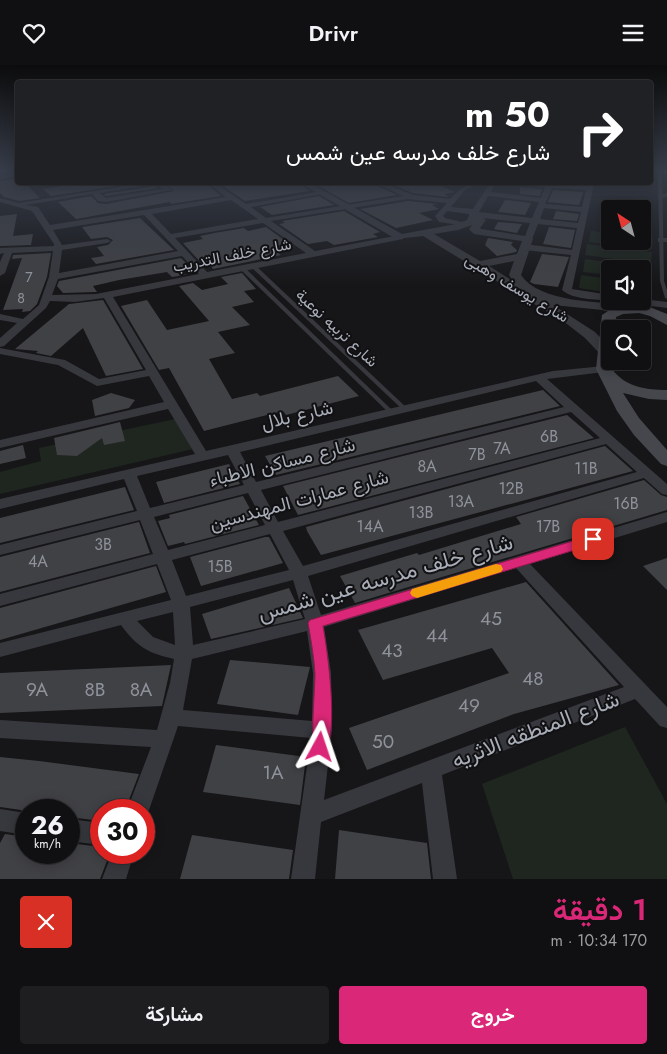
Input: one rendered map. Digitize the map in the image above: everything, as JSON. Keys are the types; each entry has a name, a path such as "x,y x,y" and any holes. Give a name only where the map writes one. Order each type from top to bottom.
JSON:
{"main road":[{"path":"608,320 609,315 621,310"},
{"path":"650,310 665,315"},
{"path":"606,372 612,380 627,389 648,395 667,395"},
{"path":"606,372 616,397 630,421 667,461"}],"street":[{"path":"0,344 42,308 54,277 58,248 56,239 36,210"},
{"path":"49,228 123,210"},
{"path":"148,210 205,275"},
{"path":"251,210 313,254"},
{"path":"170,237 330,210"},
{"path":"355,210 404,236"},
{"path":"444,210 439,216 440,219 472,216 581,226"},
{"path":"449,210 481,219 474,229 480,233"},
{"path":"472,216 476,210"},
{"path":"478,265 524,248 539,210"},
{"path":"585,210 567,291 601,297"},
{"name":"شارع خلف التدريب","path":"47,298 75,299 107,295 423,232 458,227 472,216"},
{"name":"شارع يوسف وهبى","path":"423,232 478,265 553,304 601,305"},
{"path":"439,242 448,236 480,233 495,235 524,248 575,253"},
{"path":"1,270 5,251 58,248 107,241"},
{"name":"شارع يوسف وهبى","path":"524,248 515,275 518,281 553,304 601,347"},
{"path":"54,277 184,253"},
{"path":"107,295 203,457"},
{"path":"0,317 25,322"},
{"path":"0,351 61,362 97,383 153,372"},
{"name":"شارع بلال","path":"0,504 566,372 606,372"},
{"path":"539,378 667,491"},
{"path":"0,444 172,404"},
{"name":"شارع مساكن الاطباء","path":"0,550 573,408"},
{"name":"شارع عمارات المهندسين","path":"0,600 608,440"},
{"path":"232,450 299,573 316,623 322,673 322,730 313,815 303,879"},
{"path":"0,651 299,573 647,473"},
{"path":"129,474 181,603 184,623 184,654 178,691 142,799"},
{"name":"شارع خلف مدرسه عين شمس","path":"125,618 138,635 147,642 159,648 184,654 316,623 667,517"},
{"path":"519,562 667,720"},
{"name":"شارع المنطقه الاثريه","path":"313,815 638,689"},
{"path":"170,717 322,730"},
{"path":"0,729 162,739"},
{"name":"شارع المنطقه الاثريه","path":"431,769 445,879"},
{"path":"0,820 15,822"},
{"path":"114,879 119,864"}],"lane":[{"path":"664,210 662,281 667,298"},
{"name":"شارع تربيه نوعية","path":"253,266 405,409"},
{"name":"شارع تربيه نوعية","path":"242,268 391,412"}],"shaded area":[{"path":"591,231 601,232 601,243 589,242"},
{"path":"651,238 653,238 651,249"},
{"path":"587,244 601,246 601,250 652,252 651,264 651,260 622,260 585,255"},
{"path":"585,259 601,261 601,274 583,272"},
{"path":"581,275 601,278 601,292 579,288"},
{"path":"175,419 193,449 0,494 0,472 41,461 39,448"},
{"path":"625,727 667,804 667,879 513,879 482,784"}],"building":[{"path":"66,210 126,210 76,219"},
{"path":"264,210 303,210 272,215"},
{"path":"362,210 434,210 419,213 433,220 396,228"},
{"path":"499,210 528,210 525,215 498,212"},
{"path":"344,211 380,232 373,234 378,237 334,245 327,241 308,244 279,224 285,223 282,221"},
{"path":"556,211 579,214 577,221 553,219"},
{"path":"17,214 13,236 33,234 31,245 0,246 0,216"},
{"path":"140,218 174,250 96,264 91,258 104,256 97,247 108,245 113,240 107,237 91,239 82,227"},
{"path":"498,222 522,224 517,233 494,229"},
{"path":"266,227 294,247 276,251 281,255 213,269 209,263 203,265 183,243 203,239 200,236 214,233 244,228 248,231"},
{"path":"549,227 575,230 571,248 543,244"},
{"path":"488,238 513,242 511,245 517,250 516,252 497,256 485,245"},
{"path":"51,253 47,277 37,304 30,311 22,312 23,309 3,310 22,258 12,259 13,255"},
{"path":"542,254 569,257 558,287 530,282"},
{"path":"181,258 190,267 178,269 185,275 172,277 167,272 119,280 93,286 97,292 63,293 57,286 59,281"},
{"path":"242,273 256,289 244,291 254,302 232,307 250,325 218,332 235,353 209,359 232,399 257,393 260,396 338,376 359,396 286,415 283,411 204,431 169,368 159,370 121,306 147,300 167,330 209,321 179,286 193,283 202,290 228,284 221,277"},
{"path":"103,300 143,369 106,376 83,328 51,356 36,353 38,351 15,349 69,304"},
{"path":"543,390 560,406 276,475 265,456"},
{"path":"111,393 135,400 129,408 95,416 92,400"},
{"path":"567,415 594,438 298,515 283,486"},
{"path":"120,422 125,441 104,445 102,438 77,456 57,455 54,438"},
{"path":"23,445 26,458 0,464 0,451"},
{"path":"605,446 633,471 321,555 307,531 306,527"},
{"path":"229,464 240,484 164,503 156,482"},
{"path":"644,480 661,495 667,497 667,510 355,603 340,576 417,553 419,555 521,524 516,517"},
{"path":"125,487 134,510 0,543 0,518"},
{"path":"243,496 259,525 185,544 184,542 168,546 158,521 170,518 169,515"},
{"path":"139,522 150,553 0,592 0,557"},
{"path":"269,537 283,563 201,586 190,557"},
{"path":"667,558 667,590 643,566"},
{"path":"156,566 166,592 0,640 0,608"},
{"path":"526,582 619,685 514,714 367,770 349,728 509,673 492,648 383,680 358,630"},
{"path":"289,588 303,618 211,639 202,614"},
{"path":"230,660 310,667 298,715 217,704"},
{"path":"171,665 162,706 0,713 0,673"},
{"path":"216,745 306,757 300,805 203,792"},
{"path":"0,757 139,774 129,799 90,799 90,820 80,818 80,799 15,799 15,809 0,807"},
{"path":"339,830 427,843 431,879 335,879"},
{"path":"5,834 15,835 15,864 80,864 80,844 90,846 90,864 106,864 100,879 0,879 0,843"},
{"path":"192,835 293,850 289,879 180,879"}],"slow traffic":[{"path":"417,593 496,569"}],"route":[{"path":"320,747 322,730 322,673 316,623 593,539"}]}
